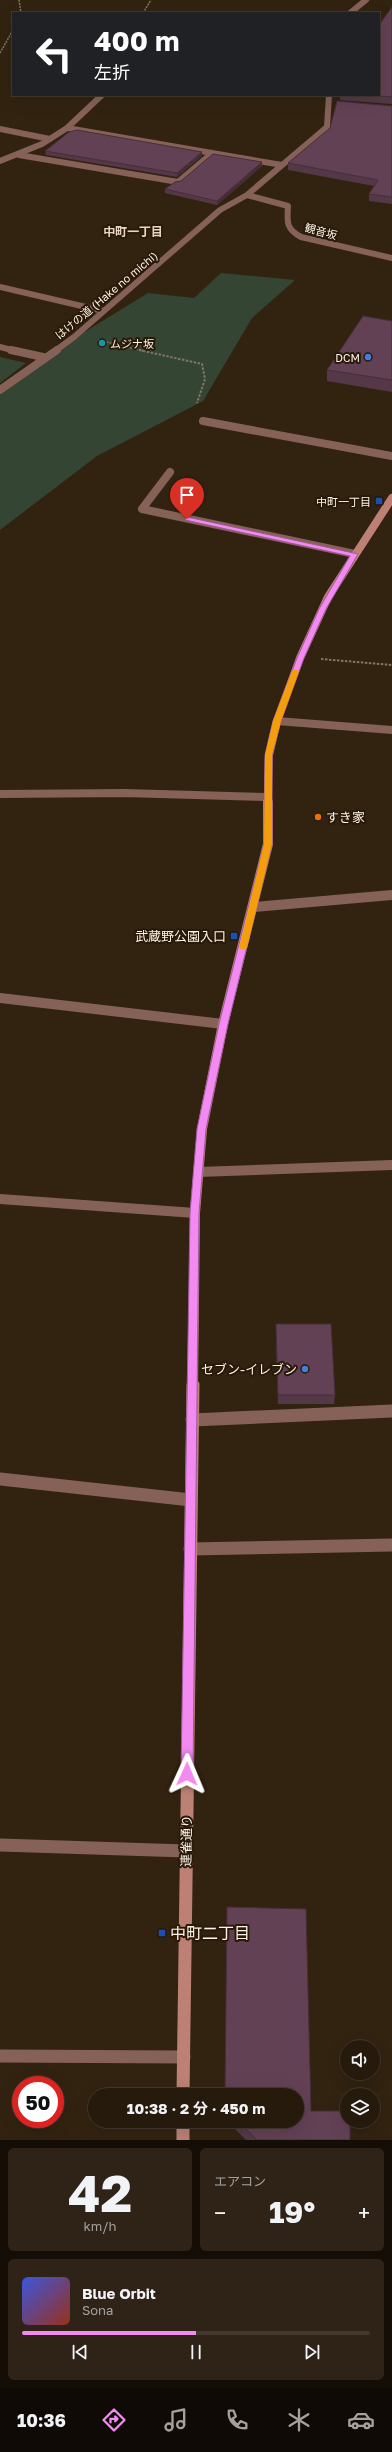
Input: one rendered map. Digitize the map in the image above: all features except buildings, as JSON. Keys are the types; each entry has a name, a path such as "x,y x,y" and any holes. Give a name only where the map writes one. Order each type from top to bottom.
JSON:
{"main road":[{"name":"連雀通り","path":"183,2088 195,1213 202,1129 223,1024 254,907 268,844 268,755 277,721 300,658 328,597 392,498"},
{"path":"182,2140 183,2128"}],"street":[{"path":"351,12 366,0"},
{"path":"0,161 19,155 50,139 67,128 101,96"},
{"name":"はけの道 (Hake no michi)","path":"0,390 43,357 74,337 220,210 247,195 327,127 330,96"},
{"path":"329,103 337,104"},
{"path":"67,128 282,164"},
{"path":"0,129 50,139"},
{"path":"19,155 178,182 212,153"},
{"name":"観音坂","path":"247,195 288,206 286,223 290,232 301,237 392,258"},
{"path":"0,287 103,311"},
{"path":"0,347 43,357"},
{"path":"203,421 392,456"},
{"path":"170,472 142,509 355,554"},
{"path":"277,721 392,730"},
{"path":"0,794 124,793 267,797"},
{"path":"254,907 392,894"},
{"path":"0,998 223,1024"},
{"path":"198,1172 392,1165"},
{"path":"0,1199 195,1213"},
{"path":"192,1420 392,1411"},
{"path":"0,1479 191,1500"},
{"path":"190,1549 392,1545"},
{"path":"0,1845 186,1851"},
{"path":"0,2056 184,2057"}],"path":[{"path":"19,0 21,12"},
{"path":"144,12 151,0"},
{"path":"0,53 12,32"},
{"path":"74,337 98,340 202,364 206,370 206,380"},
{"path":"300,658 392,665"}],"green space":[{"path":"221,273 295,280 252,318 203,401 97,456 0,530 0,395 83,333 148,293 194,298"},
{"path":"0,357 26,363 0,383"}],"slow traffic":[{"path":"243,948 268,844 268,755 277,721 295,671"}],"place":[{"name":"ムジナ坂","path":"102,343"},
{"name":"DCM","path":"368,357"},
{"name":"中町一丁目","path":"379,501"},
{"name":"すき家","path":"318,817"},
{"name":"武蔵野公園入口","path":"234,936"},
{"name":"セブン-イレブン","path":"305,1369"},
{"name":"中町二丁目","path":"162,1933"}],"district":[{"name":"中町一丁目","path":"133,231"}],"route":[{"path":"187,519 355,554 322,609 300,658 277,721 268,755 268,844 254,907 223,1024 202,1129 195,1213 187,1774"}]}
